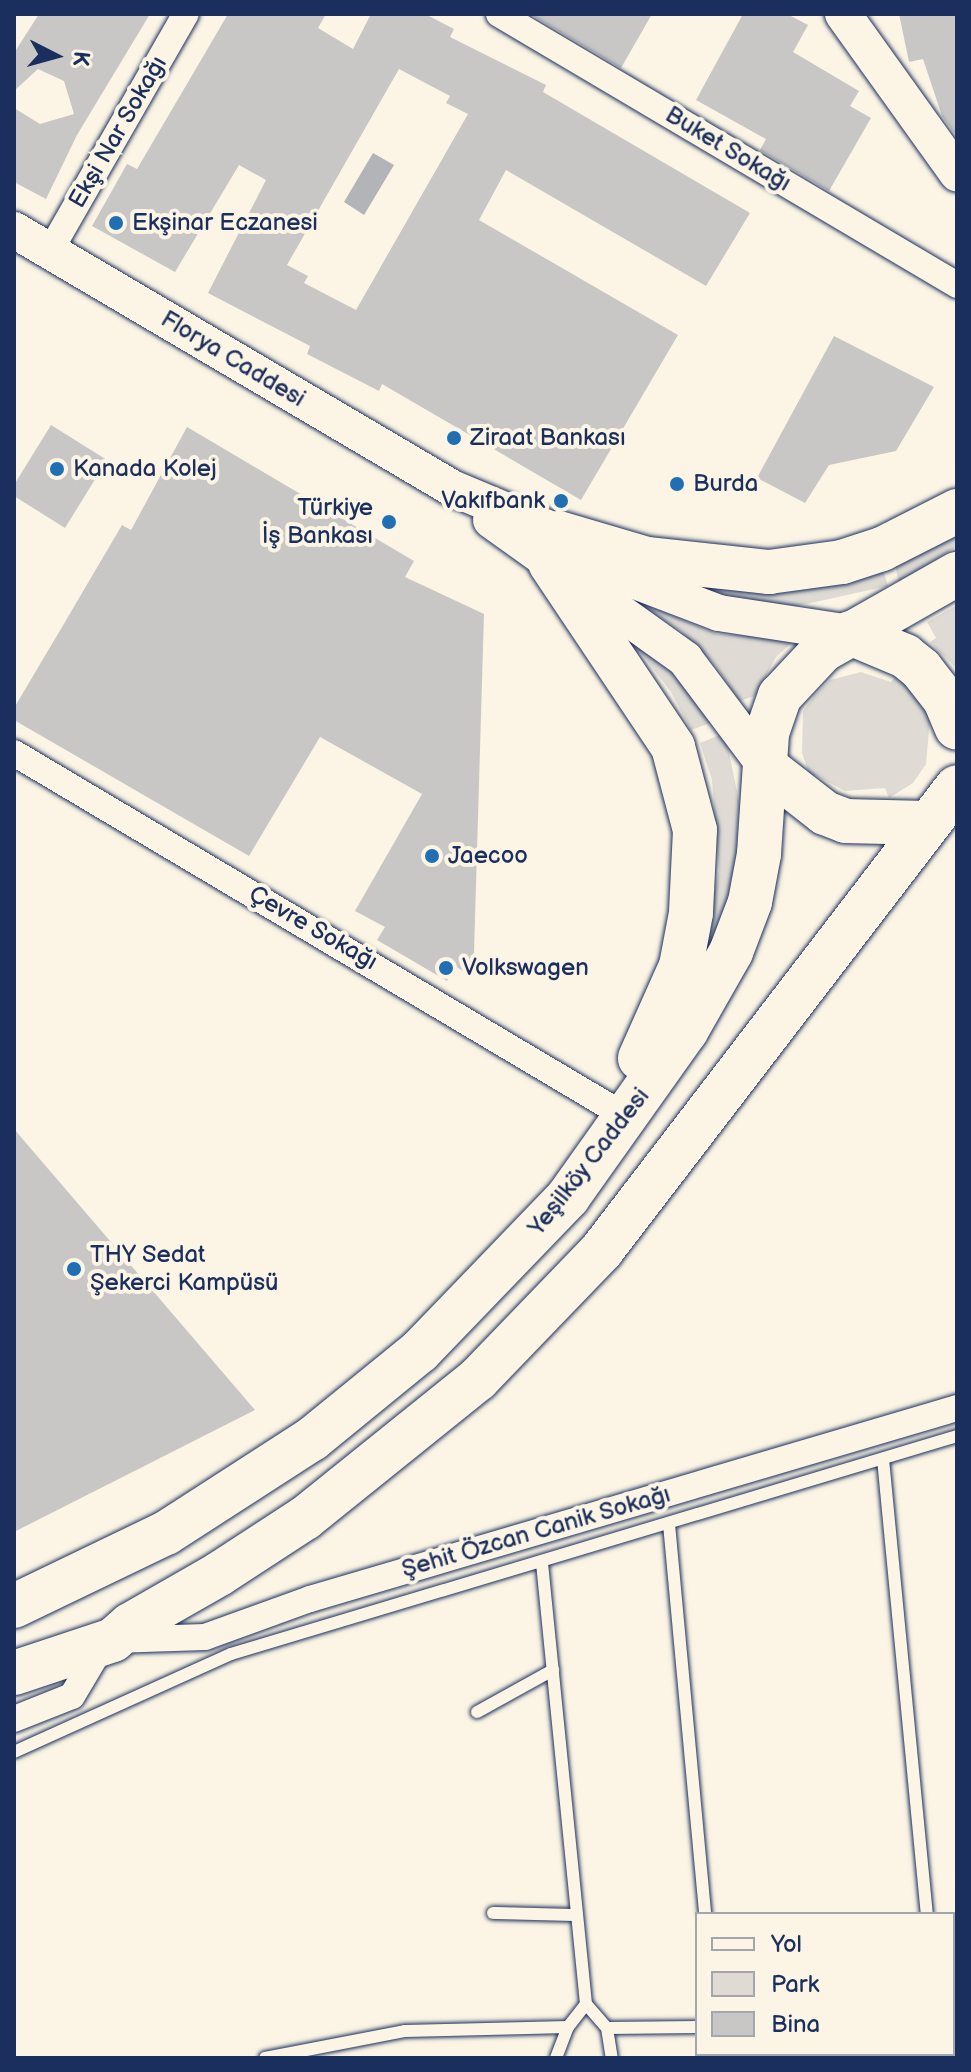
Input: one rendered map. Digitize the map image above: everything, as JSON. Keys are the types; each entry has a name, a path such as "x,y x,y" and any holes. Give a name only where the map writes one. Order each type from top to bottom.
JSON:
{"highway":[{"path":"554,548 769,572 842,562 882,549 957,511"},
{"path":"554,548 673,747 695,830 691,913 681,966 665,1011 610,1107 568,1197"},
{"name":"Yeşilköy Caddesi","path":"14,1606 166,1533 312,1439 420,1351 568,1197 686,1031 731,952 750,902 759,854 767,733 780,696 823,650 957,574"},
{"path":"850,633 905,656 921,669 945,700 957,728"},
{"path":"766,767 825,813 846,821 942,824"},
{"path":"14,1673 108,1642 305,1518 466,1389 542,1317 669,1165 942,824 957,787"}],"main road":[{"path":"843,14 957,173"},
{"name":"Florya Caddesi","path":"14,230 554,548 683,603 850,633"},
{"name":"Florya Caddesi","path":"554,548 685,659 766,767"}],"street":[{"name":"Ekşi Nar Sokağı","path":"50,251 186,14"},
{"name":"Buket Sokağı","path":"499,14 957,285"},
{"name":"Çevre Sokağı","path":"14,753 610,1107"},
{"name":"Şehit Özcan Canik Sokağı","path":"108,1642 205,1637 310,1599 957,1408"},
{"path":"14,1719 72,1696 108,1642"}],"lane":[{"path":"14,1752 231,1654 957,1436"},
{"path":"883,1459 927,1912"},
{"path":"669,1524 705,1912"},
{"path":"542,1563 586,2004 607,2028 612,2058"},
{"path":"477,1712 553,1670"},
{"path":"493,1913 577,1915"},
{"path":"556,2058 568,2027 586,2004"},
{"path":"265,2058 405,2031 568,2027"},
{"path":"607,2028 695,2027"}],"green space":[{"path":"957,528 957,546 899,582 894,562"},
{"path":"882,567 888,586 797,606 752,607 663,580"},
{"path":"629,598 717,634 796,639 776,657 755,696 739,701 716,666 680,630"},
{"path":"957,605 957,669 930,642 936,638 927,622"},
{"path":"622,628 645,637 718,720 691,730 671,692"},
{"path":"861,672 891,682 897,674 922,698 930,719 926,764 913,783 889,798 885,788 845,791 815,775 811,779 802,753 803,711 830,680"},
{"path":"725,733 739,801 736,874 726,914 699,967 719,871 712,780 700,743"}],"shaded area":[{"path":"373,153 394,165 364,215 344,202"}],"building":[{"path":"39,14 150,14 77,135 46,199 14,182 14,108 40,124 74,114 64,81 38,69 14,91 14,53"},
{"path":"228,14 326,14 318,28 353,49 371,14 425,14 454,29 450,37 546,85 543,92 750,213 706,286 506,170 479,220 678,335 581,500 382,384 379,391 307,354 310,346 208,293 266,180 239,165 175,272 92,226 127,164 137,169","holes":["399,69 450,96 446,103 468,114 356,310 304,283 308,276 287,265"]},
{"path":"530,14 652,14 621,68"},
{"path":"743,14 787,14 808,25 793,52 859,91 850,106 871,118 829,191 760,150 766,139 696,100"},
{"path":"899,14 957,14 957,137 942,116 923,59 909,62"},
{"path":"834,336 934,387 896,451 829,465 805,503 757,478"},
{"path":"51,425 107,460 65,528 14,496 14,485"},
{"path":"187,427 414,561 405,577 484,614 474,953 463,971 455,966 447,981 377,940 385,927 355,911 422,794 320,737 249,856 14,720 14,708 122,525 131,530"},
{"name":"THY Sedat Şekerci Kampüsü","path":"14,1129 255,1410 14,1532"}],"place":[{"name":"Ekşinar Eczanesi","path":"116,223"},
{"name":"Ziraat Bankası","path":"454,438"},
{"name":"Kanada Kolej","path":"57,469"},
{"name":"Burda","path":"677,484"},
{"name":"Vakıfbank","path":"561,501"},
{"name":"Türkiye İş Bankası","path":"389,522"},
{"name":"Jaecoo","path":"432,856"},
{"name":"Volkswagen","path":"446,968"},
{"name":"THY Sedat Şekerci Kampüsü","path":"74,1269"}]}
